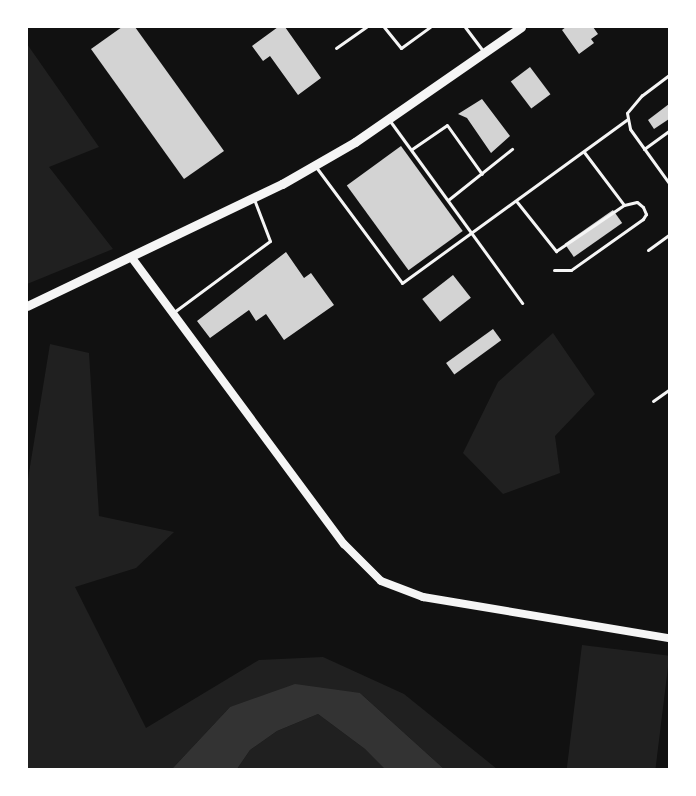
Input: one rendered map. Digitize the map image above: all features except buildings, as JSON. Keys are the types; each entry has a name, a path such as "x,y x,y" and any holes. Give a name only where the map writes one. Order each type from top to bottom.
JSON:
{"main road":[{"path":"27,306 132,258 315,165 389,120 521,27"}],"street":[{"path":"132,258 344,543 381,581 423,597 669,638"}],"lane":[{"path":"336,48 366,27"},
{"path":"384,27 401,48 430,27"},
{"path":"465,27 485,54"},
{"path":"669,75 642,95 627,113 630,129 669,183"},
{"path":"315,165 402,283 473,235 628,119"},
{"path":"389,120 522,303"},
{"path":"411,150 447,125 482,174"},
{"path":"644,149 669,131"},
{"path":"448,200 512,149"},
{"path":"584,152 624,205"},
{"path":"173,313 270,241 254,198"},
{"path":"517,202 556,251 624,205 637,202 646,214 571,270 554,270"},
{"path":"648,250 669,236"},
{"path":"653,401 669,390"}],"shaded area":[{"path":"27,44 99,147 49,167 113,249 27,284"},
{"path":"553,333 595,394 555,436 560,473 503,494 463,453 498,382"},
{"path":"50,344 89,353 99,516 174,532 136,568 75,587 146,728 259,660 323,657 404,694 497,769 444,769 360,693 230,707 172,769 27,769 27,485"},
{"path":"582,645 669,656 655,769 567,768"},
{"path":"295,684 360,693 444,769 385,769 365,749 318,714 277,731 250,750 237,769 172,769 230,707"},
{"path":"318,714 365,749 386,769 237,769 250,750 277,731"}]}
